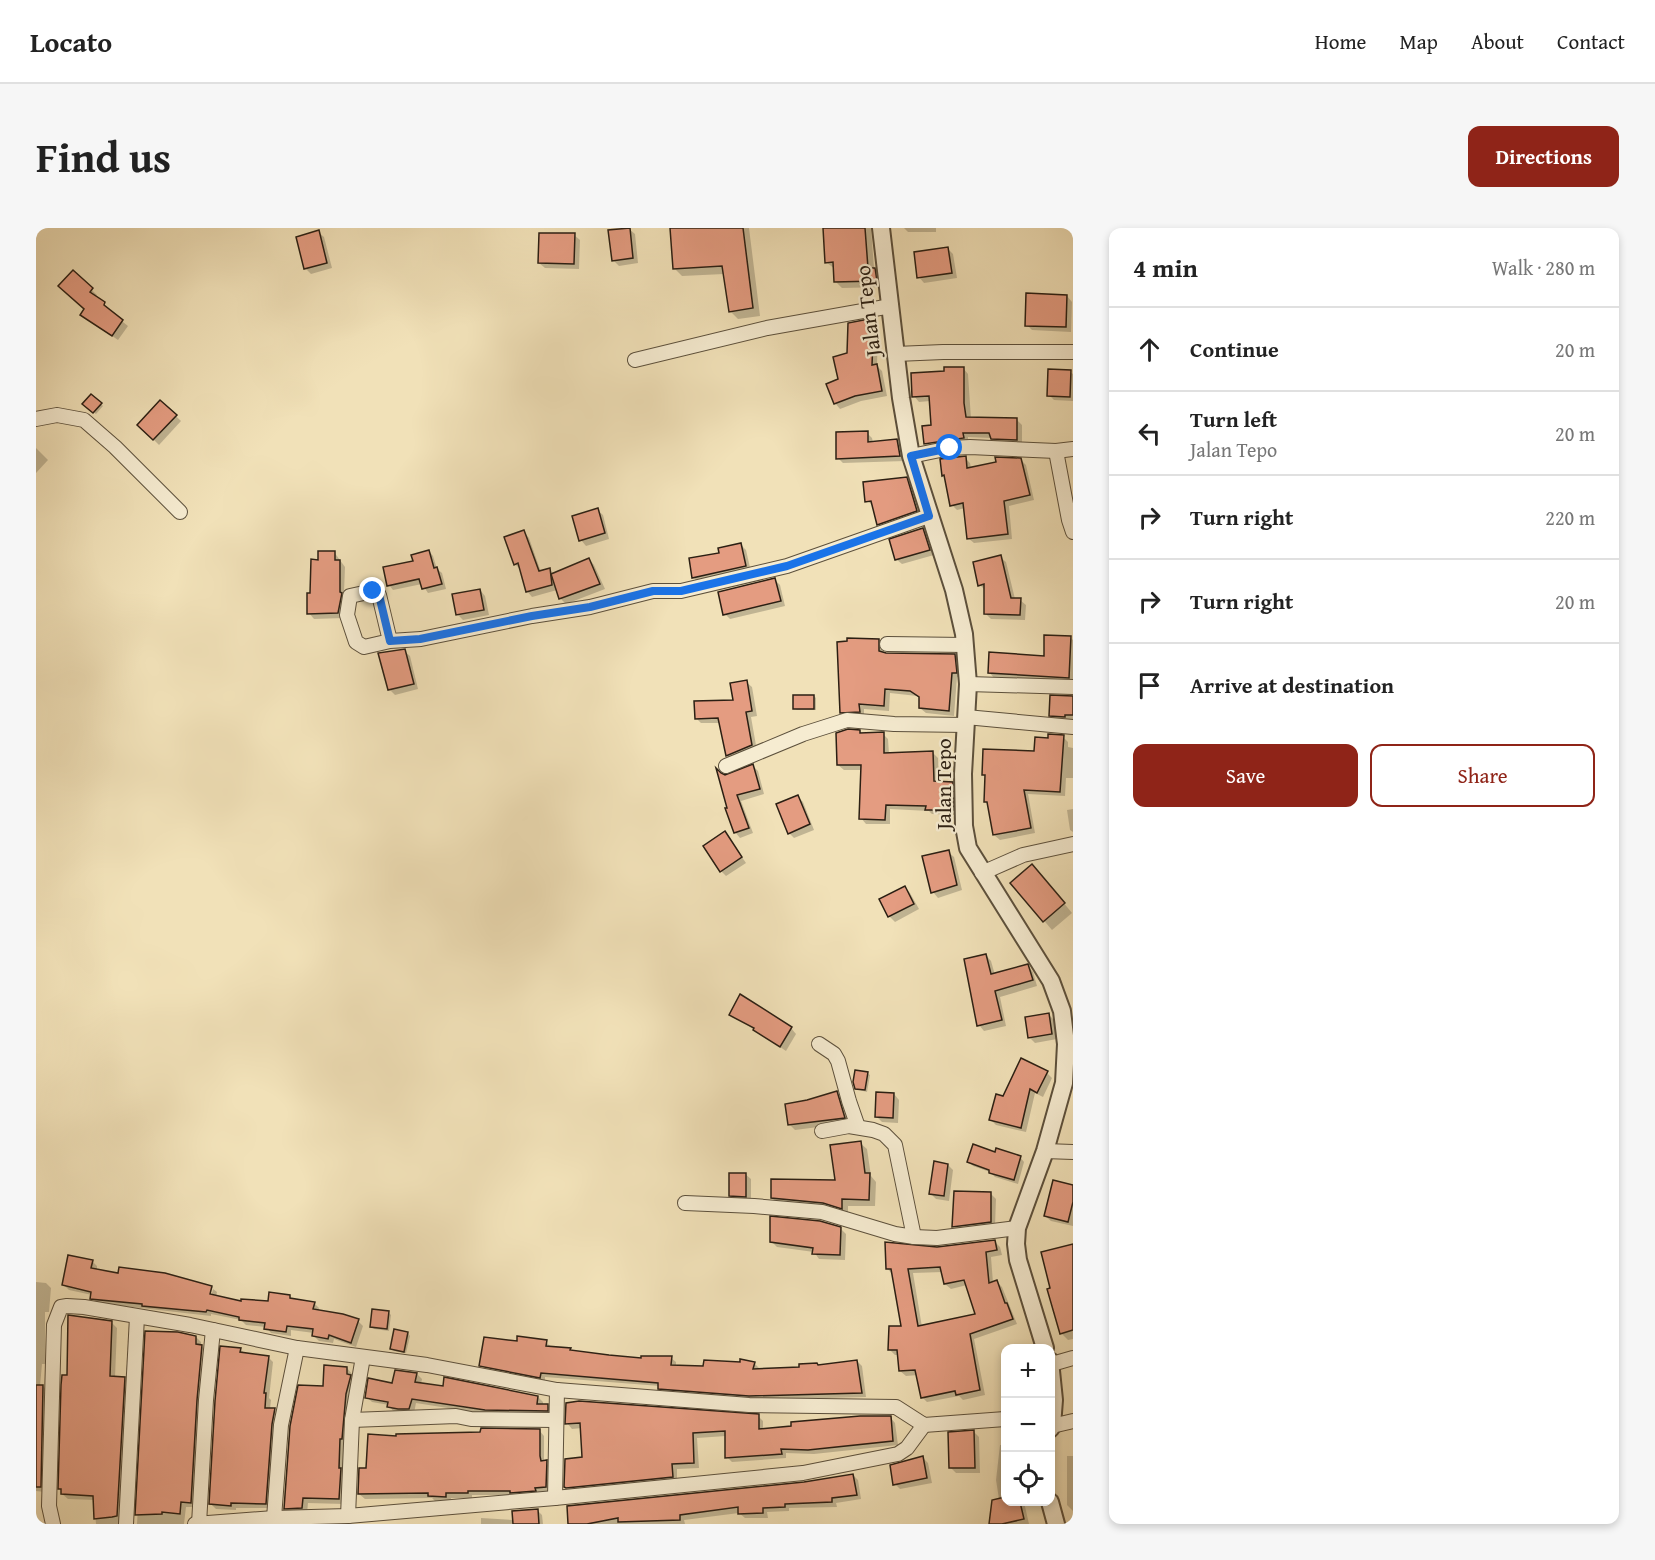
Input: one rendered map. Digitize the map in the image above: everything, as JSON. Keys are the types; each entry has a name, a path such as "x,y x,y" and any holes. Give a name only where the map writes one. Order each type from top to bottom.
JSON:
{"street":[{"name":"Jalan Tepo","path":"880,228 901,398 911,456 954,590 965,645 968,684 963,774 964,826 968,848 1051,981 1062,1011 1066,1044 1064,1083 1046,1151 1017,1228 1016,1244 1018,1260 1044,1344"},
{"path":"635,360 767,328 891,306"},
{"path":"896,354 943,351 1073,352"},
{"path":"36,419 57,415 84,420 115,447 180,512"},
{"path":"911,456 960,447 1056,451 1073,448"},
{"path":"1056,451 1073,532"},
{"path":"390,641 420,639 532,616 590,607 653,591 681,591 787,566 929,516"},
{"path":"887,644 965,645"},
{"path":"968,684 1073,687"},
{"path":"726,766 803,734 847,720 894,724 966,721 1073,728"},
{"path":"982,873 1023,855 1073,844"},
{"path":"819,1044 834,1054 838,1061 858,1127"},
{"path":"822,1131 839,1126 858,1127 884,1134 895,1145 914,1237"},
{"path":"1046,1151 1073,1152"},
{"path":"685,1203 822,1212 895,1234 914,1237 937,1238 1017,1228"},
{"path":"53,1524 43,1506 54,1325 56,1314 61,1307 67,1306 84,1306 297,1348 428,1365 557,1390 749,1406 896,1407 924,1425 1001,1419"},
{"path":"126,1524 137,1317"},
{"path":"213,1330 197,1524 274,1518 348,1516 803,1473 898,1454 907,1448 924,1425"},
{"path":"274,1518 281,1425 297,1348"},
{"path":"348,1516 351,1489 352,1420 363,1357"},
{"path":"1055,1362 1073,1358"},
{"path":"555,1498 557,1390"},
{"path":"352,1420 456,1416 471,1419 555,1420"},
{"path":"1055,1426 1073,1421"},
{"path":"1051,1506 1056,1524"}],"building":[{"path":"630,228 633,258 612,261 608,230"},
{"path":"670,228 743,228 753,308 729,312 722,266 673,269"},
{"path":"823,228 865,228 868,268 875,268 877,281 834,282 833,262 825,263"},
{"path":"319,230 327,263 304,269 296,237"},
{"path":"539,233 575,233 574,264 538,263"},
{"path":"948,247 952,273 917,278 914,252"},
{"path":"73,270 93,288 90,292 105,302 104,305 123,320 112,336 80,315 84,309 58,286"},
{"path":"1026,293 1067,295 1066,327 1025,326"},
{"path":"874,318 872,365 877,364 882,391 855,396 834,404 826,384 838,379 833,357 847,353 848,323"},
{"path":"944,367 964,367 966,417 1017,418 1017,440 991,439 989,433 963,433 964,438 924,444 922,426 931,425 929,396 912,397 911,373 944,371"},
{"path":"1048,369 1071,370 1070,397 1047,396"},
{"path":"91,394 102,403 93,413 82,404"},
{"path":"160,400 177,415 153,440 137,425"},
{"path":"868,431 868,442 897,439 900,456 836,459 836,432"},
{"path":"966,456 967,468 996,462 995,457 1021,458 1030,495 1004,501 1008,534 967,539 963,503 950,506 940,459"},
{"path":"907,477 917,511 877,525 871,501 865,502 863,482"},
{"path":"598,508 605,533 579,541 572,516"},
{"path":"923,528 930,550 895,560 889,539"},
{"path":"524,530 539,571 550,568 552,585 526,592 518,563 514,565 504,537"},
{"path":"741,543 746,566 692,578 689,558 719,553 718,548"},
{"path":"429,550 442,584 422,589 419,579 387,586 383,567 413,561 411,555"},
{"path":"318,551 335,551 335,560 340,560 340,592 342,593 338,613 307,614 311,559 318,560"},
{"path":"1001,555 1011,598 1021,598 1020,615 984,614 984,584 978,586 973,562"},
{"path":"589,558 600,584 559,599 551,574"},
{"path":"775,578 781,601 723,615 718,592"},
{"path":"480,589 484,610 456,615 452,594"},
{"path":"1044,635 1071,636 1069,678 988,673 989,652 1044,656"},
{"path":"847,638 879,639 879,651 886,653 955,654 957,673 952,673 949,711 919,708 919,697 910,691 885,689 884,706 859,704 860,712 840,713 837,642 847,641"},
{"path":"405,649 414,684 388,690 378,653"},
{"path":"747,680 752,711 746,712 752,745 726,756 718,718 695,719 694,701 733,700 730,683"},
{"path":"793,695 814,695 814,709 793,709"},
{"path":"1050,695 1073,696 1073,715 1049,716"},
{"path":"848,729 860,730 860,733 884,732 884,753 933,751 934,781 953,782 953,810 925,810 926,806 886,805 885,820 859,819 861,765 837,765 836,733"},
{"path":"1048,734 1064,735 1060,792 1024,790 1031,828 993,835 987,802 984,802 983,749 1034,751 1035,737 1048,738"},
{"path":"753,764 760,789 737,795 749,828 734,833 725,808 727,808 716,768 725,775"},
{"path":"798,795 810,824 788,834 776,804"},
{"path":"725,831 742,857 720,872 703,846"},
{"path":"949,850 957,885 931,893 922,856"},
{"path":"1032,864 1065,903 1043,922 1010,883"},
{"path":"905,886 914,904 888,917 879,899"},
{"path":"986,954 991,974 1028,964 1033,980 995,991 1002,1020 977,1026 964,959"},
{"path":"740,994 792,1027 780,1047 753,1030 754,1028 729,1015"},
{"path":"1049,1013 1052,1034 1028,1038 1025,1017"},
{"path":"1021,1058 1048,1071 1037,1093 1030,1089 1021,1128 989,1120 996,1094 1003,1096"},
{"path":"855,1070 868,1072 865,1090 855,1089 853,1082"},
{"path":"837,1091 845,1118 788,1125 785,1104"},
{"path":"876,1092 894,1093 893,1118 875,1117"},
{"path":"861,1141 865,1173 870,1173 869,1200 842,1199 842,1209 823,1203 771,1198 771,1179 835,1180 830,1145"},
{"path":"973,1144 995,1152 996,1148 1021,1156 1014,1180 989,1173 989,1170 967,1162"},
{"path":"934,1161 948,1164 944,1196 929,1194"},
{"path":"729,1173 746,1173 746,1197 729,1196"},
{"path":"1053,1180 1073,1185 1073,1202 1068,1222 1044,1216"},
{"path":"954,1191 991,1192 991,1222 952,1227"},
{"path":"770,1216 820,1221 841,1227 840,1255 812,1254 813,1248 770,1242"},
{"path":"995,1240 997,1250 986,1252 989,1283 997,1280 1013,1319 970,1334 980,1390 956,1395 955,1391 921,1398 915,1370 899,1371 897,1350 888,1350 889,1326 901,1326 891,1269 886,1269 885,1242 937,1247","holes":["940,1267 944,1284 964,1280 975,1314 918,1326 908,1269"]},
{"path":"1073,1244 1073,1330 1060,1334 1047,1289 1050,1288 1041,1252"},
{"path":"68,1255 93,1260 91,1268 118,1273 119,1267 165,1273 212,1286 210,1294 241,1301 241,1299 268,1301 269,1292 290,1295 290,1298 315,1302 313,1309 359,1319 351,1343 329,1335 328,1339 312,1336 313,1329 287,1326 286,1332 264,1329 265,1323 239,1320 239,1317 207,1310 206,1312 142,1306 142,1304 90,1299 91,1292 62,1285"},
{"path":"372,1309 389,1311 387,1329 370,1327"},
{"path":"68,1315 112,1321 110,1376 125,1377 117,1516 94,1519 93,1496 61,1494 61,1489 58,1489 61,1385 62,1375 67,1375"},
{"path":"394,1329 408,1332 404,1352 390,1349"},
{"path":"145,1331 178,1332 196,1336 196,1344 202,1345 191,1503 181,1502 180,1514 162,1512 162,1514 135,1515"},
{"path":"517,1336 547,1340 546,1346 571,1348 570,1350 641,1358 641,1356 672,1356 671,1365 703,1366 704,1360 740,1362 740,1359 755,1362 753,1369 799,1367 799,1364 817,1363 818,1365 857,1360 862,1393 749,1396 658,1389 658,1383 541,1373 540,1378 479,1366 484,1337 517,1341"},
{"path":"220,1346 241,1348 240,1352 269,1356 264,1393 266,1393 265,1408 275,1408 266,1504 231,1503 231,1506 209,1504"},
{"path":"324,1365 347,1367 347,1374 351,1375 346,1394 342,1439 340,1439 339,1499 303,1498 302,1508 284,1509 290,1426 298,1385 323,1386"},
{"path":"395,1370 417,1373 415,1382 443,1386 444,1377 538,1396 537,1404 548,1404 548,1411 485,1410 412,1399 409,1409 398,1409 387,1407 388,1402 365,1398 368,1378 392,1383"},
{"path":"36,1385 43,1385 41,1487 36,1487"},
{"path":"579,1401 759,1414 759,1429 791,1426 791,1422 860,1416 891,1416 893,1441 808,1450 781,1449 782,1454 725,1458 725,1431 693,1433 694,1463 672,1464 673,1477 566,1488 564,1487 565,1459 582,1457 580,1423 565,1424 566,1403"},
{"path":"481,1428 540,1429 541,1461 547,1460 546,1487 535,1488 536,1491 510,1493 510,1491 468,1491 468,1493 446,1493 446,1497 428,1496 428,1493 358,1494 359,1468 366,1468 368,1434 396,1436 396,1434 480,1432"},
{"path":"974,1430 975,1468 949,1468 948,1432"},
{"path":"923,1456 927,1478 893,1485 890,1465"},
{"path":"853,1474 857,1495 832,1498 832,1502 785,1504 785,1507 763,1508 763,1513 738,1514 738,1507 680,1515 680,1520 618,1522 618,1518 587,1524 568,1524 567,1506 804,1482"},
{"path":"1001,1498 1001,1506 1021,1506 1024,1519 1002,1524 989,1524 992,1500"},
{"path":"538,1509 539,1524 513,1524 512,1511"}],"route":[{"path":"373,591 379,595 390,641 420,639 532,616 590,607 653,591 681,591 787,566 929,516 911,456 950,448"}]}
